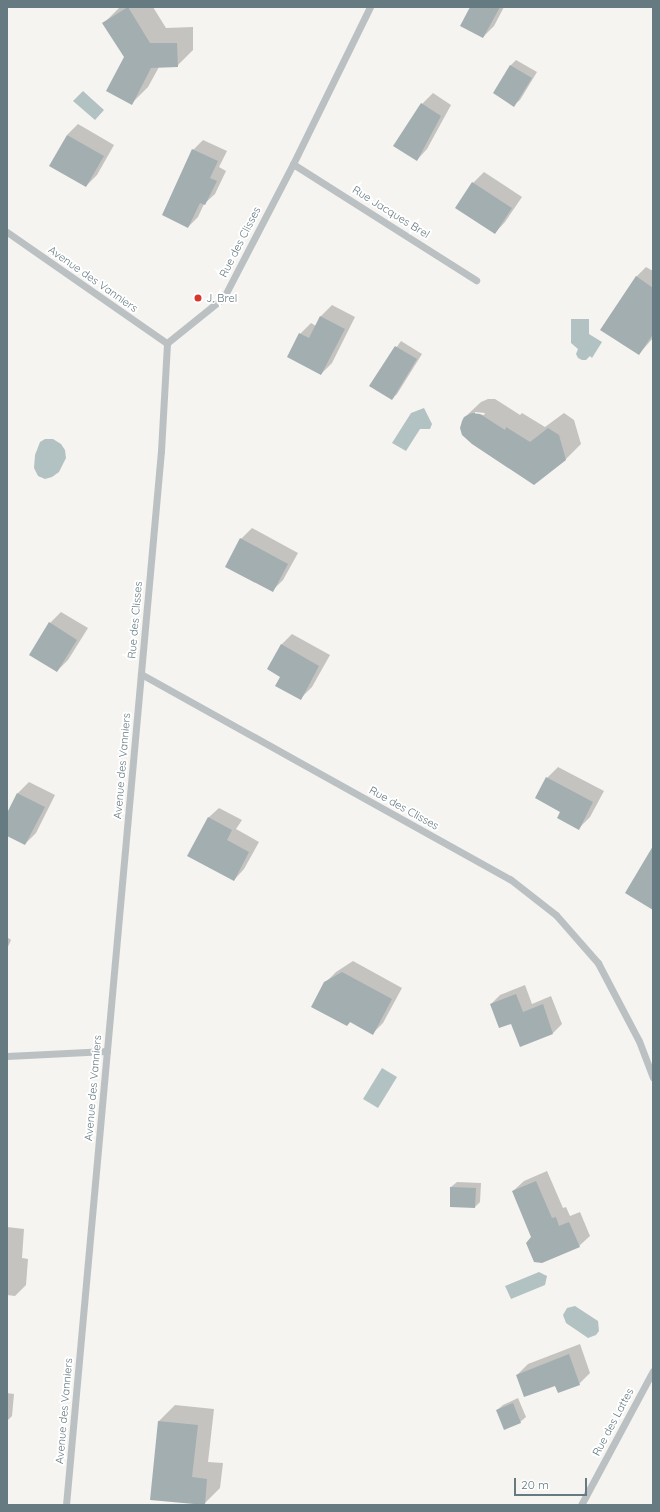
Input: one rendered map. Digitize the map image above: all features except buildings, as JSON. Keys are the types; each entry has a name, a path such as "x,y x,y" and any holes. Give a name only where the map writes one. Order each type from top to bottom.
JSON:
{"street":[{"name":"Rue des Clisses","path":"370,7 293,164 224,297 167,344 161,451 141,674 510,879 556,915 598,963 639,1041 653,1077"},
{"name":"Rue Jacques Brel","path":"293,164 476,280"},
{"name":"Avenue des Vanniers","path":"7,232 167,344"},
{"name":"Avenue des Vanniers","path":"66,1505 141,674"},
{"path":"7,1056 107,1051"},
{"name":"Rue des Lattes","path":"581,1505 653,1371"}],"shaded area":[{"path":"83,91 104,110 95,120 73,101"},
{"path":"571,319 589,319 589,334 602,342 592,358 590,356 586,360 582,360 578,358 576,354 578,349 571,343"},
{"path":"424,408 432,424 430,429 420,429 406,451 392,443 411,413"},
{"path":"45,439 53,439 61,444 65,450 66,458 59,472 52,477 45,479 38,476 34,468 35,455 40,442"},
{"path":"382,1068 397,1077 378,1108 363,1099"},
{"path":"539,1272 547,1276 545,1285 511,1299 505,1286"},
{"path":"575,1306 598,1321 599,1331 596,1335 588,1338 566,1323 563,1315 567,1308"}],"place":[{"name":"J. Brel","path":"198,298"}]}
